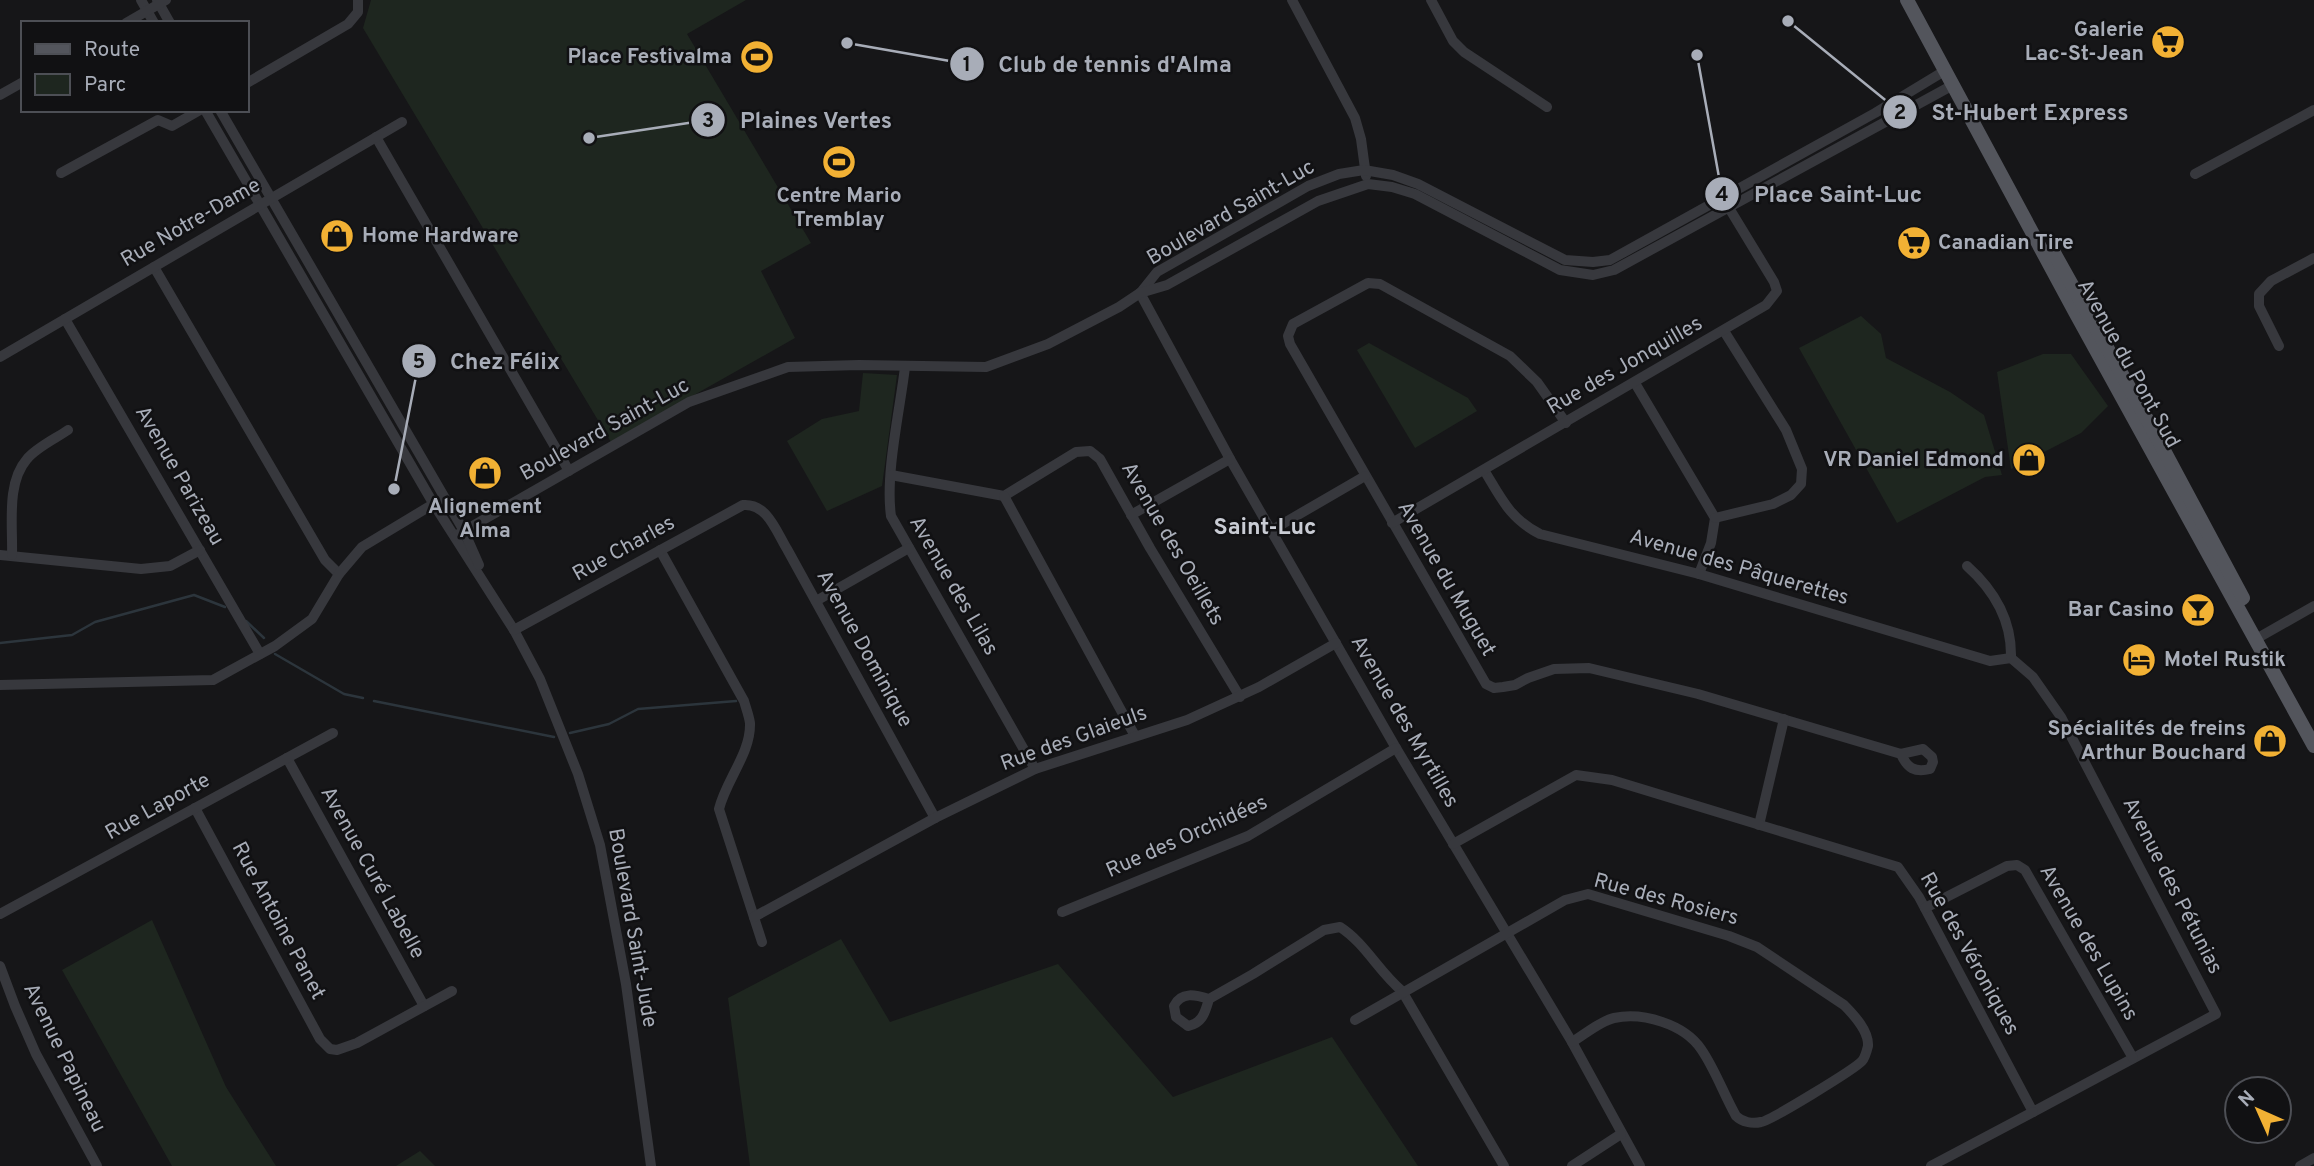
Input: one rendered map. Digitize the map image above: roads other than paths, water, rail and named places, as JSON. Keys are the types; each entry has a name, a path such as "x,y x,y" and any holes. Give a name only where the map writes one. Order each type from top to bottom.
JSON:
{"main road":[{"name":"Avenue du Pont Sud","path":"1908,0 2075,312 2314,729"},
{"name":"Avenue du Pont Sud","path":"1917,0 1954,66 1994,147 2153,430 2314,746"}],"street":[{"path":"141,0 153,21"},
{"path":"248,82 348,24 358,12 358,0"},
{"path":"1292,0 1355,118 1368,184"},
{"path":"1431,0 1453,41 1464,52 1547,107"},
{"path":"130,21 161,1 169,21"},
{"name":"Boulevard Saint-Luc","path":"459,533 689,402 788,367 986,367 1048,344 1140,293 1167,285 1318,201 1368,184 1415,194 1551,266 1572,273 1593,275 1615,270 1946,70"},
{"path":"0,96 21,83"},
{"name":"Boulevard Saint-Luc","path":"1140,293 1157,272 1308,186 1339,174 1364,170 1393,175 1418,184 1565,260 1611,260 1953,85"},
{"path":"2195,174 2314,110"},
{"path":"61,173 158,120 172,126 199,112"},
{"name":"Boulevard Saint-Jude","path":"204,112 266,202 444,497 459,533 540,679 578,774 600,845 626,984 651,1166"},
{"name":"Boulevard Saint-Jude","path":"221,112 266,202 433,503 459,533"},
{"name":"Rue Notre-Dame","path":"0,357 402,122"},
{"path":"376,137 569,471"},
{"name":"Rue des Jonquilles","path":"1392,523 1766,305 1777,291 1726,202"},
{"path":"2279,346 2259,306 2259,294 2271,281 2314,258"},
{"path":"153,267 325,560 339,574"},
{"name":"Avenue du Muguet","path":"1566,423 1537,382 1510,356 1380,284 1368,283 1293,324 1287,336 1486,684 1494,688 1503,687 1554,670 1589,668 1656,683 1901,754"},
{"name":"Avenue des Myrtilles","path":"1140,293 1230,459 1396,748 1572,1042 1640,1166"},
{"name":"Avenue Parizeau","path":"65,319 260,654"},
{"path":"1715,518 1773,505 1791,495 1801,484 1802,469 1786,430 1724,331"},
{"name":"Avenue des Lilas","path":"905,367 891,475 891,516 1035,769"},
{"path":"1635,383 1715,518 1711,543 1699,574"},
{"path":"12,555 14,487 20,469 29,457 68,430"},
{"name":"Avenue des Oeillets","path":"1003,495 1076,452 1090,451 1100,459 1240,697"},
{"path":"1131,514 1230,459"},
{"name":"Avenue des Pâquerettes","path":"1484,470 1511,514 1532,530 1699,574 1990,661 2011,658"},
{"path":"891,475 1003,495 1135,736"},
{"path":"1272,530 1365,476"},
{"path":"0,685 213,680 275,646 312,619 339,574 362,547 444,497"},
{"name":"Rue Charles","path":"514,631 743,505 753,504"},
{"name":"Avenue Dominique","path":"753,504 764,511 935,818"},
{"path":"816,601 909,548"},
{"path":"0,555 68,564 141,569 170,566 200,550"},
{"path":"660,550 744,701 750,722 749,738 722,795 719,808 762,942"},
{"path":"1967,566 1990,590 2001,607 2009,627 2011,658"},
{"path":"2259,637 2314,606"},
{"name":"Rue des Glaieuls","path":"754,917 935,818 1035,769 1187,720 1240,697 1336,643"},
{"name":"Avenue des Pétunias","path":"2011,658 2033,677 2061,717 2216,1014 2133,1058"},
{"path":"1759,825 1784,719"},
{"name":"Rue Laporte","path":"0,914 333,733"},
{"name":"Rue des Orchidées","path":"1062,912 1248,836 1396,748"},
{"name":"Avenue Curé Labelle","path":"286,758 424,1006"},
{"name":"Rue des Véroniques","path":"1453,844 1576,775 1612,780 1898,867 1925,908 2033,1112"},
{"name":"Rue Antoine Panet","path":"195,808 320,1040 330,1049 337,1051 357,1043 424,1006"},
{"name":"Avenue des Lupins","path":"1925,908 2007,866 2017,865 2025,870 2133,1058"},
{"name":"Rue des Rosiers","path":"1356,1020 1564,900 1588,894 1729,936 1756,947 1844,1005 1856,1017 1867,1039 1868,1049 1862,1061 1842,1075 1778,1114 1762,1122 1752,1122 1740,1120 1736,1116 1701,1048 1685,1034 1663,1023 1644,1017 1612,1018 1572,1042"},
{"path":"1209,999 1324,930 1340,926 1353,935 1387,979 1402,992 1504,1166"},
{"name":"Avenue Papineau","path":"0,966 36,1054 97,1166"},
{"path":"424,1006 452,990"},
{"path":"1931,1166 2133,1058"},
{"path":"1572,1166 1621,1134"},
{"path":"2300,1166 2314,1158"}],"waterway":[{"path":"0,643 72,635 95,622 194,595 225,607"},
{"path":"246,621 264,638"},
{"path":"275,654 344,694 363,698"},
{"path":"374,701 554,737"},
{"path":"570,733 609,724 638,709 736,701"}],"place":[{"name":"St-Hubert Express","path":"1788,21"},
{"name":"Galerie Lac-St-Jean","path":"2168,42"},
{"name":"Club de tennis d'Alma","path":"847,43"},
{"name":"Place Saint-Luc","path":"1697,55"},
{"name":"Place Festivalma","path":"757,57"},
{"name":"Plaines Vertes","path":"589,138"},
{"name":"Centre Mario Tremblay","path":"839,162"},
{"name":"Home Hardware","path":"337,236"},
{"name":"Canadian Tire","path":"1914,243"},
{"name":"VR Daniel Edmond","path":"2029,460"},
{"name":"Alignement Alma","path":"485,473"},
{"name":"Chez Félix","path":"394,489"},
{"name":"Bar Casino","path":"2198,610"},
{"name":"Motel Rustik","path":"2139,660"},
{"name":"Spécialités de freins Arthur Bouchard","path":"2270,741"}],"district":[{"name":"Saint-Luc","path":"1265,528"}]}
